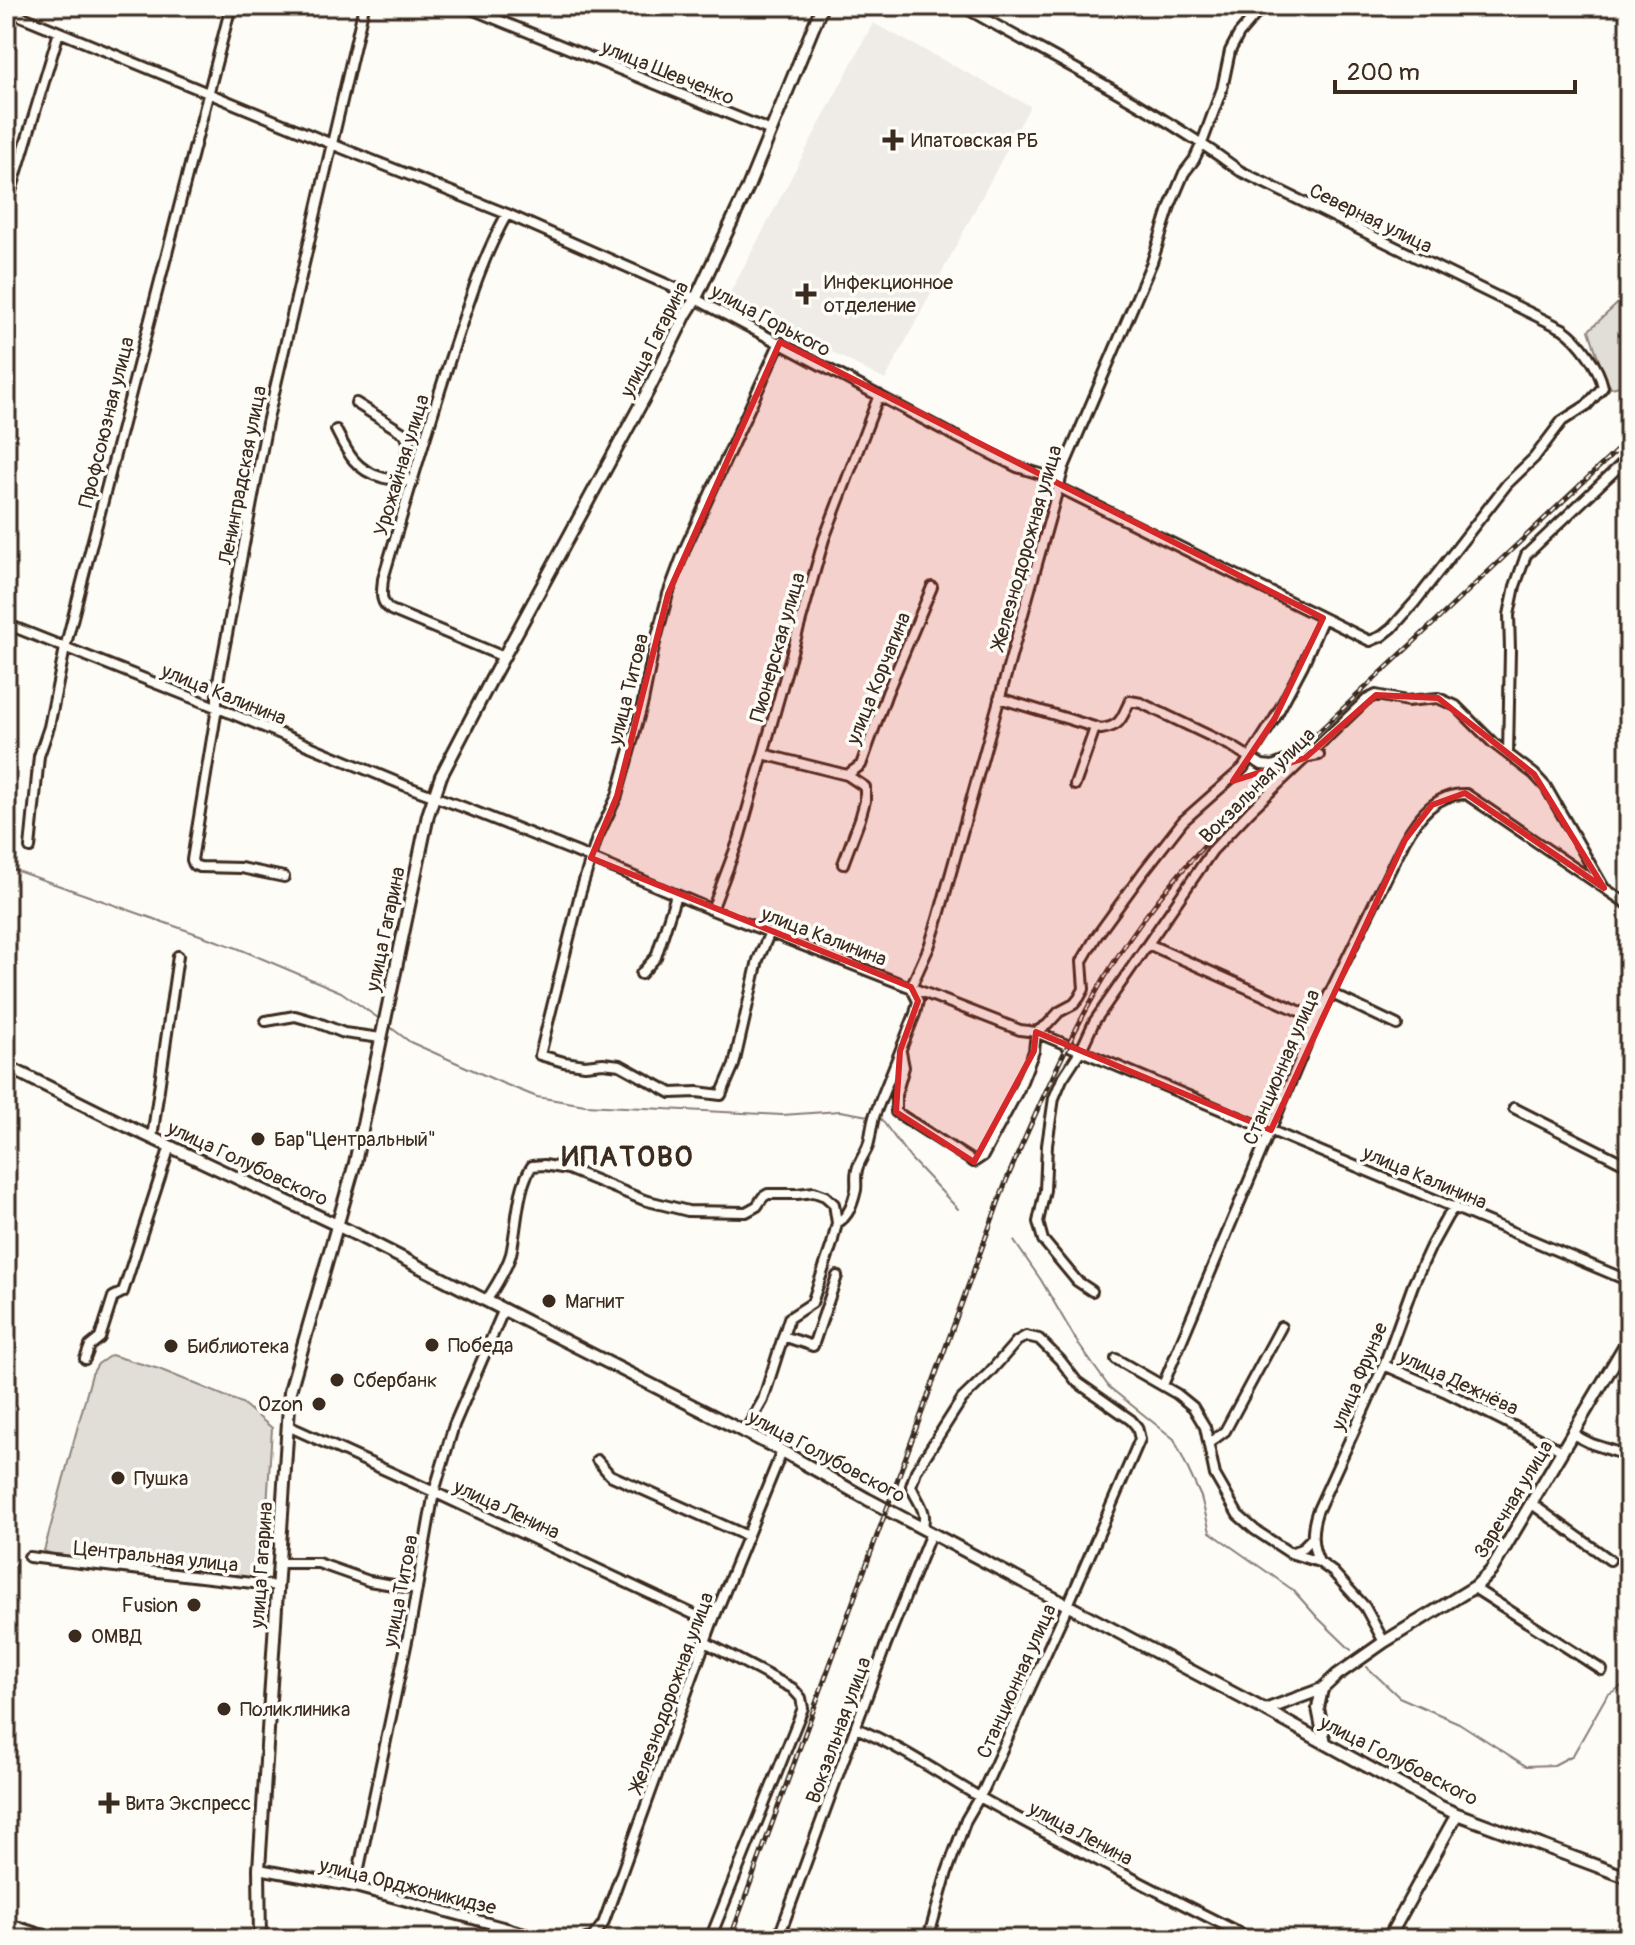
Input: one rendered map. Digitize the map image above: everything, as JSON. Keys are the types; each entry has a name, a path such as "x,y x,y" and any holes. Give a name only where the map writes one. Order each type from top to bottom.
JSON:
{"street":[{"name":"Профсоюзная улица","path":"30,848 39,756 49,727 65,648 231,6"},
{"name":"Ленинградская улица","path":"284,877 257,870 200,867 193,863 217,708 217,687 267,423 364,6"},
{"name":"улица Шевченко","path":"464,6 771,131"},
{"name":"улица Гагарина","path":"260,1939 259,1869 290,1391 355,1163 424,831 434,796 441,776 696,298 771,131 822,6"},
{"name":"Северная улица","path":"962,6 1153,112 1240,171 1532,313 1571,335 1590,359 1603,387 1587,405 1562,421 1534,458 1507,484 1392,628 1370,641"},
{"name":"Железнодорожная улица","path":"837,1223 849,1213 856,1187 855,1174 868,1145 873,1118 915,1014 918,1001 911,987 929,947 1058,487 1086,413 1155,255 1184,173 1202,143 1222,89 1230,51 1239,34 1257,13 1258,6"},
{"name":"улица Горького","path":"6,10 507,214 696,298 893,404 1004,460 1047,476 1058,487 1370,641"},
{"path":"6,208 59,32"},
{"name":"Урожайная улица","path":"504,657 391,610 382,600 383,579 409,481 470,299 507,214"},
{"name":"улица Титова","path":"770,932 758,960 734,1065 721,1095 671,1093 620,1065 585,1065 540,1055 580,894 597,838 617,796 668,594 686,546 780,342"},
{"name":"Пионерская улица","path":"712,910 739,839 824,539 879,395"},
{"path":"356,403 405,434 409,444 403,468 409,481"},
{"path":"336,430 355,463 380,477 409,481"},
{"path":"402,432 426,437"},
{"path":"1508,754 1509,615 1526,555 1629,457"},
{"name":"улица Корчагина","path":"847,775 861,765 887,693 932,587"},
{"name":"Вокзальная улица","path":"1036,1032 1079,998 1084,989 1082,961 1096,937 1183,821 1243,768 1275,718 1323,618"},
{"name":"улица Калинина","path":"6,624 591,858 712,910 1020,1030 1036,1032 1081,1050 1629,1281"},
{"name":"Вокзальная улица","path":"1092,1291 1077,1281 1043,1240 1038,1222 1045,1190 1054,1098 1062,1079 1094,1022 1212,851 1366,700 1376,695 1407,701 1438,698 1456,706 1493,743 1546,787 1604,888"},
{"path":"999,698 1101,729 1114,727 1130,701 1141,703 1233,747 1262,765 1273,766 1319,755"},
{"path":"1075,785 1095,728"},
{"path":"763,754 847,775 865,787 865,801 843,864"},
{"name":"Станционная улица","path":"1163,1385 1317,1019 1415,823 1437,802 1456,794 1466,794 1604,888"},
{"path":"1604,888 1629,905"},
{"path":"641,974 656,957 676,895"},
{"path":"1148,944 1317,1019"},
{"path":"152,1138 178,956"},
{"path":"1330,993 1397,1025"},
{"path":"266,1021 295,1016 344,1033 382,1034"},
{"path":"900,1051 904,1067 896,1095 896,1112 974,1162 983,1156 1019,1089 1034,1051 1036,1032"},
{"name":"улица Голубовского","path":"6,1066 337,1225 782,1451 1457,1814 1629,1878"},
{"path":"1514,1108 1629,1166"},
{"path":"85,1359 90,1346 100,1338 113,1297 123,1292 170,1146"},
{"path":"487,1300 511,1254 519,1204 532,1166 568,1169 644,1200 688,1211 746,1212 768,1194 814,1192 825,1196 834,1204 837,1223 832,1244 812,1303 789,1318 763,1400 745,1432"},
{"name":"улица Фрунзе","path":"1312,1538 1317,1512 1384,1365 1413,1285 1431,1246 1455,1206"},
{"path":"783,1336 813,1346 837,1276"},
{"path":"812,1303 826,1308"},
{"name":"улица Титова","path":"355,1887 434,1492 454,1425 504,1309"},
{"path":"1209,1443 1225,1431 1281,1327"},
{"name":"Станционная улица","path":"927,1530 924,1511 911,1486 916,1471 962,1399 1023,1337 1039,1339 1077,1382 1137,1427 1140,1439 1068,1605 980,1797 966,1820 928,1939"},
{"name":"Заречная улица","path":"1265,1710 1322,1689 1384,1642 1474,1588 1491,1571 1629,1338"},
{"path":"1116,1359 1163,1385 1193,1407 1205,1427 1215,1475 1238,1515 1290,1553 1319,1562 1349,1588 1365,1607 1384,1642"},
{"name":"улица Дежнёва","path":"1384,1365 1444,1391 1563,1451"},
{"name":"улица Ленина","path":"288,1426 712,1623"},
{"path":"1572,1434 1629,1456"},
{"name":"Железнодорожная улица","path":"586,1939 592,1938 603,1924 712,1623 782,1451"},
{"path":"597,1460 610,1475 747,1536"},
{"path":"1532,1504 1610,1560"},
{"name":"Вокзальная улица","path":"778,1939 927,1530"},
{"path":"1290,1553 1306,1545 1312,1538"},
{"path":"1312,1538 1319,1562"},
{"name":"Центральная улица","path":"29,1557 278,1586"},
{"path":"280,1563 318,1563 369,1581 417,1589"},
{"path":"1474,1588 1602,1670"},
{"name":"Вокзальная улица","path":"705,1642 792,1688 801,1698 803,1708 710,1939"},
{"path":"1322,1689 1318,1708 1325,1743"},
{"name":"улица Ленина","path":"856,1728 922,1761 980,1797 1159,1893 1252,1939"},
{"path":"1388,1939 1457,1814"},
{"name":"улица Орджоникидзе","path":"259,1869 355,1887 549,1938"},
{"path":"6,1923 55,1939"}],"highlighted area":[{"path":"780,342 1323,618 1275,718 1233,781 1305,758 1376,695 1438,698 1534,774 1604,888 1465,793 1432,805 1405,840 1271,1130 1036,1032 1034,1051 974,1162 896,1112 900,1051 918,1001 911,987 591,858 617,796 668,594"}],"shaded area":[{"path":"873,23 1030,106 885,380 728,297"},
{"path":"1629,293 1629,381 1611,388 1589,330"},
{"path":"111,1355 159,1369 242,1403 272,1428 263,1569 258,1578 45,1558 52,1554 44,1551 92,1374 98,1364"}],"waterway":[{"path":"6,867 237,948 341,992 381,1020"},
{"path":"390,1027 410,1042 537,1097 585,1105 782,1115 840,1111 869,1116"},
{"path":"875,1118 881,1119 910,1158 958,1209"},
{"path":"1014,1241 1109,1387 1174,1439 1201,1497 1210,1532 1293,1590 1351,1650"},
{"path":"1367,1667 1399,1697 1459,1723 1526,1766 1554,1765 1573,1755 1607,1695 1629,1682"}],"railway":[{"path":"730,1939 1007,1179 1057,1067 1100,985 1160,897 1244,802 1629,439"}],"place":[{"name":"Ипатовская РБ","path":"893,140"},
{"name":"Инфекционное отделение","path":"806,294"},
{"name":"Бар\"Центральный\"","path":"258,1139"},
{"name":"Магнит","path":"549,1301"},
{"name":"Победа","path":"432,1345"},
{"name":"Библиотека","path":"171,1346"},
{"name":"Сбербанк","path":"337,1380"},
{"name":"Ozon","path":"319,1404"},
{"name":"Пушка","path":"118,1478"},
{"name":"Fusion","path":"194,1605"},
{"name":"ОМВД","path":"75,1636"},
{"name":"Поликлиника","path":"224,1709"},
{"name":"Вита Экспресс","path":"109,1803"}],"district":[{"name":"ИПАТОВО","path":"628,1156"}]}
